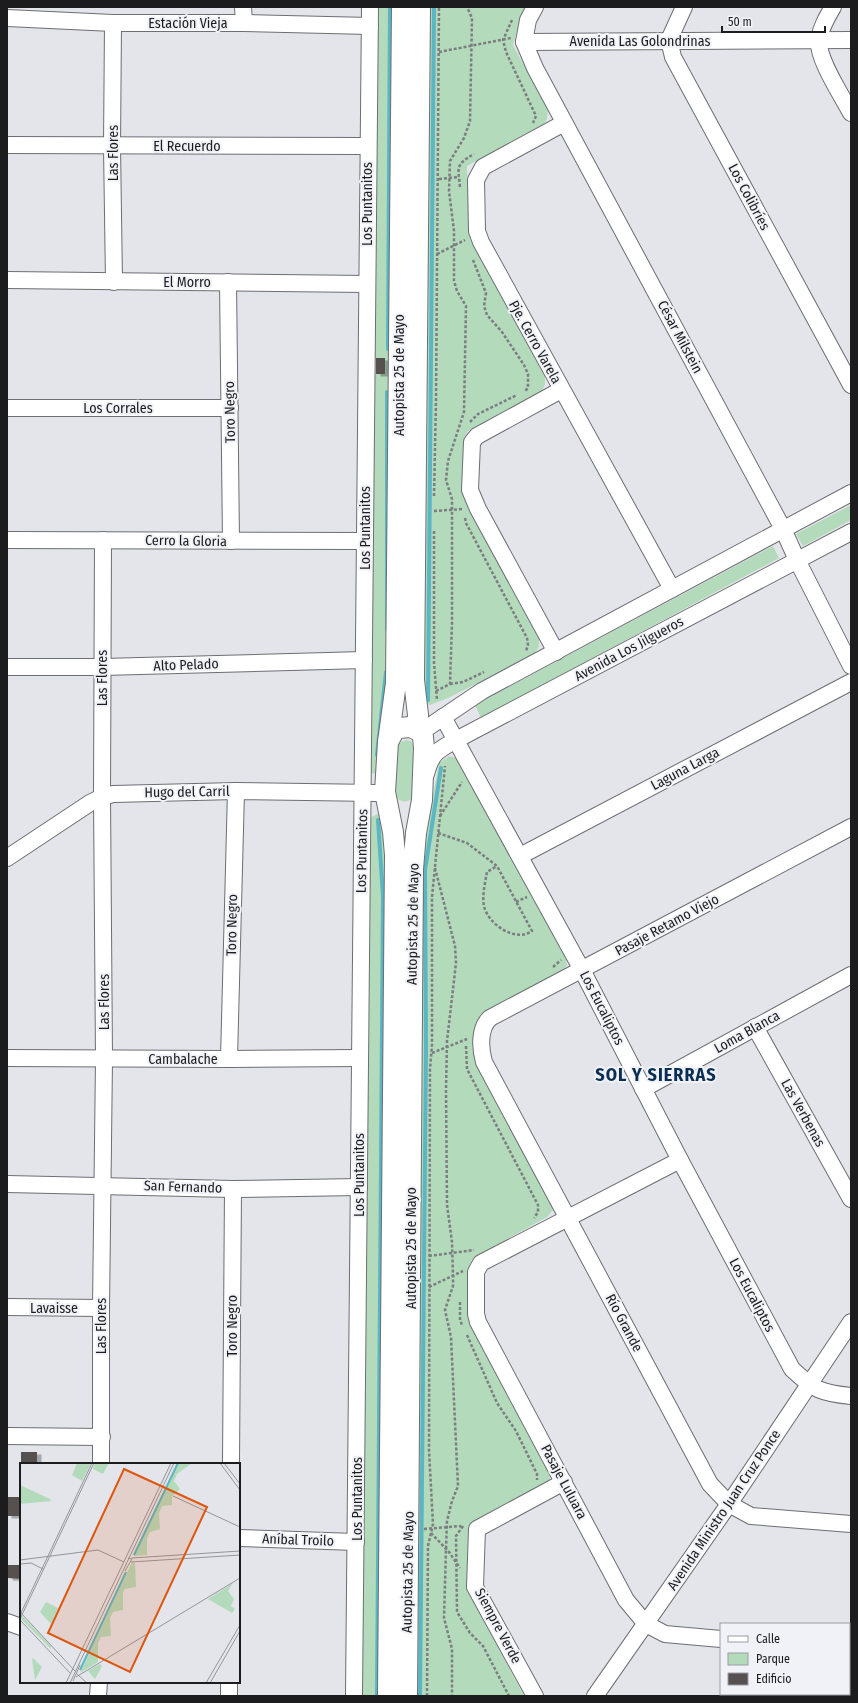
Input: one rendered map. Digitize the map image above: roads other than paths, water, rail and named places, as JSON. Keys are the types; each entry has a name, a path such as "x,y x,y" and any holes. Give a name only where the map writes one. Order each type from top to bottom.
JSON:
{"main road":[{"name":"Autopista 25 de Mayo","path":"388,1696 395,855 393,832 386,796 388,742 396,683 402,7"},
{"name":"Autopista 25 de Mayo","path":"407,1696 413,869 416,833 423,791 424,748 423,737 419,731 414,680 420,7"},
{"path":"388,742 394,731 399,728 411,726 419,731"},
{"path":"386,796 393,809 401,813 409,812 416,809 423,791"}],"street":[{"path":"243,7 244,23"},
{"name":"Los Puntanitos","path":"354,1696 368,284 367,146 370,7"},
{"path":"525,39 528,20 535,7"},
{"path":"669,40 684,7"},
{"path":"833,7 824,25 819,40 820,56 851,113"},
{"name":"Estación Vieja","path":"7,18 113,23 244,23 370,26"},
{"name":"Las Flores","path":"113,23 112,146 114,282"},
{"name":"Avenida Las Golondrinas","path":"525,39 851,40"},
{"name":"César Milstein","path":"525,39 535,68 783,528 797,560 851,666"},
{"name":"Los Colibríes","path":"669,40 673,57 851,385"},
{"name":"Pje. Cerro Varela","path":"564,123 483,167 476,180 469,236 481,242 561,390 672,589"},
{"name":"El Recuerdo","path":"7,145 367,146"},
{"name":"El Morro","path":"7,280 368,284"},
{"name":"Toro Negro","path":"228,282 231,542"},
{"path":"556,652 478,509 470,490 472,442 477,436 561,390"},
{"name":"Los Corrales","path":"7,408 230,408"},
{"path":"419,731 482,691 783,528 851,493"},
{"name":"Avenida Los Jilgueros","path":"423,791 430,760 433,755 456,740 851,532"},
{"name":"Cerro la Gloria","path":"7,540 231,542 365,541"},
{"name":"Las Flores","path":"101,1463 104,1059 102,797 103,540"},
{"name":"Alto Pelado","path":"7,667 102,667 364,660"},
{"name":"Laguna Larga","path":"520,856 851,682"},
{"name":"Los Eucaliptos","path":"443,717 582,970 680,1160 792,1369 810,1386 830,1394 851,1396"},
{"name":"Toro Negro","path":"229,1059 236,791"},
{"name":"Hugo del Carril","path":"7,858 102,797 113,794 236,791 362,792 386,796"},
{"name":"Pasaje Retamo Viejo","path":"483,1028 490,1018 851,828"},
{"name":"Loma Blanca","path":"643,1088 851,975"},
{"name":"Río Grande","path":"483,1028 480,1050 484,1062 710,1484 729,1504 752,1516 851,1524"},
{"name":"Las Verbenas","path":"755,1028 851,1199"},
{"name":"Cambalache","path":"7,1058 360,1058"},
{"path":"568,1218 680,1160"},
{"name":"San Fernando","path":"7,1184 233,1189 359,1187"},
{"name":"Toro Negro","path":"231,1463 233,1189"},
{"name":"Pasaje Luluara","path":"568,1218 486,1260 476,1272 476,1314 478,1322 626,1600 646,1624 665,1634 720,1639"},
{"name":"Lavaisse","path":"7,1307 101,1308"},
{"name":"Avenida Ministro Juan Cruz Ponce","path":"595,1696 810,1386 851,1322"},
{"path":"7,1436 102,1437"},
{"name":"Siempre Verde","path":"535,1696 475,1587 478,1529 564,1482"},
{"name":"Aníbal Troilo","path":"240,1538 356,1542"},
{"path":"7,1622 20,1627"},
{"path":"98,1696 99,1683"},
{"path":"229,1683 229,1696"}],"waterway":[{"path":"388,349 390,7"},
{"path":"428,700 434,7"},
{"path":"387,392 387,629"},
{"path":"377,755 386,672"},
{"path":"420,1696 426,1049 425,870 441,768"},
{"path":"377,1696 383,896 378,820"}],"district":[{"name":"SOL Y SIERRAS","path":"656,1075"}]}
